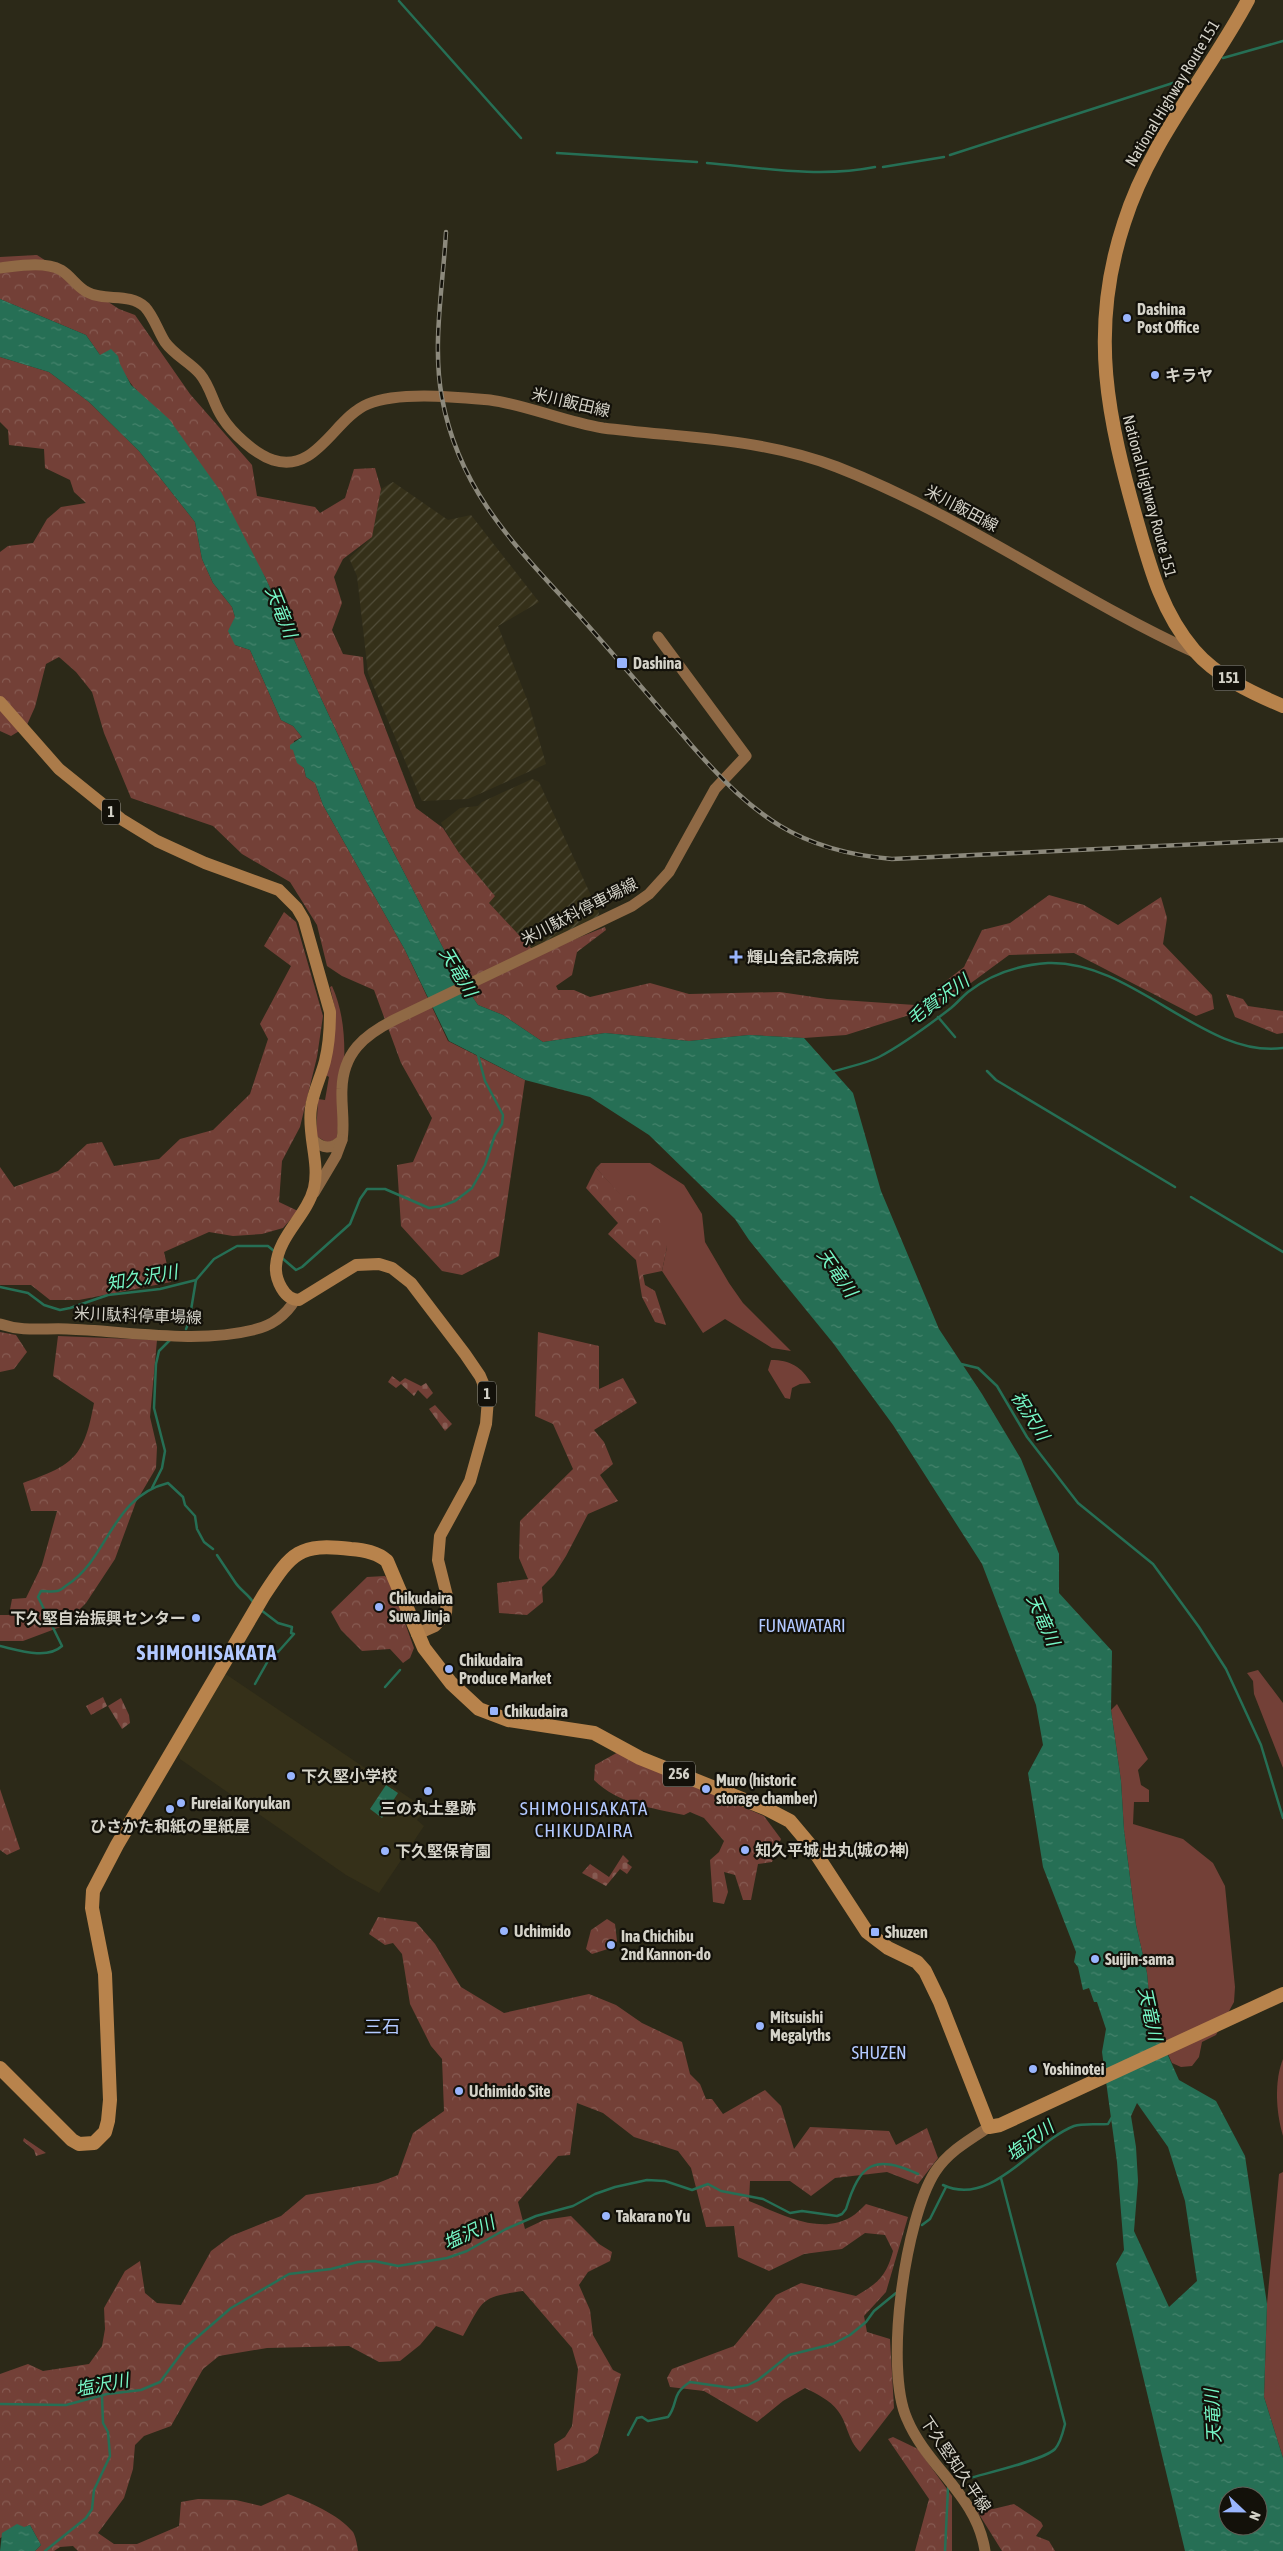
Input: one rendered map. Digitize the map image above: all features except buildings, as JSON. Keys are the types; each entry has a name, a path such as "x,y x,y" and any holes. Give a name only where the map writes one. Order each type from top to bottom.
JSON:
{"highway":[{"name":"National Highway Route 151","path":"1248,0 1168,128 1143,174 1124,222 1106,303 1106,375 1115,441 1155,582 1169,616 1196,652 1230,679 1283,706"},
{"name":"256","path":"0,2068 34,2105 72,2140 79,2144 94,2143 105,2132 110,2100 106,1974 92,1908 93,1891 105,1866 264,1595 287,1563 302,1551 316,1546 354,1549 378,1555 389,1565 417,1634 427,1653 451,1683 467,1699 491,1715 508,1720 594,1733 640,1758 767,1809 790,1821 811,1846 867,1932 888,1948 917,1962 925,1971 940,2002 989,2127"},
{"path":"989,2127 1000,2125 1283,1994"}],"main road":[{"name":"米川飯田線","path":"0,268 27,266 55,268 88,293 110,298 133,299 143,306 173,352 194,367 203,377 221,416 250,446 264,456 274,460 290,462 308,456 366,405 410,398 489,400 600,427 756,444 820,461 910,499 953,520 1089,599 1196,652"},
{"name":"米川駄科停車場線","path":"311,1198 336,1156 342,1140 342,1089 346,1064 354,1047 363,1039 394,1020 632,906 650,894 669,872 715,789 746,756 658,637"},
{"name":"1","path":"0,702 59,770 121,819 157,841 205,863 279,890 297,908 304,920 330,1012 326,1052 311,1107 316,1175 311,1198 278,1255 276,1271 280,1286 286,1294 295,1300 304,1299 356,1265 379,1264 392,1268 411,1283 465,1354 480,1376 488,1399 486,1424 470,1481 440,1536 438,1560 447,1596 446,1614 435,1626 417,1634"},
{"path":"312,1139 319,1146 327,1148 334,1147 342,1140"},
{"name":"米川駄科停車場線","path":"0,1324 21,1330 67,1329 166,1336 220,1334 254,1330 268,1324 287,1312 295,1300"},
{"name":"下久堅知久平線","path":"986,2551 980,2529 967,2505 953,2483 919,2441 906,2419 901,2403 898,2352 903,2282 926,2191 935,2171 957,2147 989,2127"}],"shaded area":[{"path":"393,482 448,520 471,515 539,602 498,626 528,702 546,764 468,799 422,801 368,673 357,576 349,558 372,537 381,489"},
{"path":"532,779 539,782 599,913 598,918 532,949 488,902 495,896 459,853 441,823 460,808 478,806 482,802"},
{"name":"下久堅小学校","path":"224,1675 227,1675 423,1807 424,1811 417,1820 424,1826 379,1893 346,1875 180,1759 178,1752"}],"green space":[{"path":"37,255 119,309 135,315 190,394 252,465 257,496 315,507 320,513 345,498 354,469 375,468 381,489 372,537 343,559 334,577 342,603 332,630 343,654 363,657 364,673 416,808 443,828 459,853 495,896 489,903 532,949 533,956 605,927 606,930 577,952 572,975 556,986 558,990 574,990 590,997 650,983 689,994 780,992 827,999 915,1005 964,967 982,930 1010,923 1049,895 1084,905 1118,925 1161,897 1167,918 1163,944 1212,995 1214,1009 1196,1016 1074,953 1009,955 941,1005 846,1035 804,1038 749,1035 689,1041 605,1033 543,1042 503,1015 478,1005 455,971 381,828 265,577 130,382 111,350 100,355 86,335 0,299 0,257"},
{"path":"0,357 49,372 89,402 139,451 195,522 202,559 213,583 232,607 235,617 235,645 250,650 281,720 293,726 302,737 294,741 294,753 304,768 306,777 315,783 323,805 405,950 448,1041 525,1080 499,1256 462,1275 442,1271 401,1226 397,1165 413,1162 432,1118 401,1063 374,990 342,976 327,966 317,925 290,882 242,854 213,826 131,798 104,733 92,692 76,672 59,657 46,664 35,707 26,727 11,736 0,731 0,552 8,546 33,543 47,519 61,507 86,503 74,492 70,480 45,468 44,449 9,445 8,430 0,422"},
{"path":"284,912 296,922 323,1016 317,1057 300,1127 282,1161 279,1202 298,1211 283,1228 262,1234 233,1236 209,1232 164,1252 171,1282 79,1300 50,1300 31,1285 0,1285 0,1167 14,1187 58,1171 87,1144 102,1142 114,1166 159,1159 180,1139 213,1130 250,1094 268,1039 260,1024 291,966 264,946"},
{"path":"332,986 342,1022 344,1061 337,1138 328,1143 316,1136 318,1099 325,1100 329,1077 326,1075 335,1009 330,987"},
{"path":"1226,994 1243,999 1248,1006 1283,1011 1283,1033 1277,1034 1235,1017"},
{"path":"601,1163 650,1163 684,1185 702,1214 705,1242 729,1283 743,1303 791,1351 772,1348 725,1319 703,1333 662,1271 667,1247 632,1195 622,1197 596,1168"},
{"path":"596,1168 622,1196 632,1195 655,1202 667,1247 662,1271 643,1275 645,1285 655,1291 666,1325 655,1322 642,1297 636,1260 608,1234 618,1223 586,1188"},
{"path":"0,1332 16,1335 27,1352 14,1369 0,1372"},
{"path":"538,1332 599,1346 599,1389 623,1378 637,1403 594,1430 604,1442 613,1464 600,1475 618,1501 588,1514 566,1556 554,1575 542,1587 543,1602 527,1615 499,1613 497,1583 528,1579 519,1558 520,1521 573,1469 553,1424 535,1416"},
{"path":"58,1336 157,1340 150,1417 157,1447 156,1468 136,1502 115,1559 86,1603 63,1626 23,1641 0,1641 0,1615 9,1615 12,1599 26,1598 42,1565 57,1511 31,1511 23,1483 54,1470 74,1456 86,1436 94,1403 53,1376"},
{"path":"771,1360 784,1361 795,1365 811,1383 800,1384 792,1388 790,1399 785,1398 768,1370"},
{"path":"392,1376 400,1382 405,1378 421,1386 426,1383 433,1393 427,1399 418,1390 414,1396 401,1384 396,1388 388,1382"},
{"path":"435,1405 452,1424 445,1431 429,1409"},
{"path":"385,1576 390,1581 414,1648 410,1658 403,1663 390,1649 362,1651 341,1630 331,1612 367,1577"},
{"path":"1258,1670 1283,1703 1283,1768 1254,1694 1253,1681 1247,1673"},
{"path":"103,1697 107,1706 91,1715 86,1706"},
{"path":"121,1698 129,1715 130,1723 122,1729 108,1706"},
{"path":"1117,1704 1148,1759 1138,1770 1141,1785 1149,1790 1149,1802 1134,1802 1133,1824 1183,1839 1213,1863 1225,1886 1235,1987 1234,2002 1216,2035 1202,2042 1199,2057 1192,2066 1181,2067 1172,2063 1151,2017 1147,1973 1136,1925 1124,1830 1121,1781 1111,1710"},
{"path":"620,1751 687,1783 764,1816 781,1839 772,1862 758,1864 751,1900 743,1900 735,1875 724,1872 728,1892 724,1904 713,1902 710,1860 719,1852 724,1841 704,1818 690,1812 684,1815 636,1804 614,1795 594,1780 595,1765"},
{"path":"0,1789 20,1849 7,1855 0,1850"},
{"path":"623,1855 629,1861 627,1863 632,1867 627,1874 620,1869 606,1886 582,1873 590,1864 609,1877"},
{"path":"378,1917 416,1922 435,1944 461,1987 504,2013 589,1994 616,2005 642,2023 682,2042 690,2074 700,2084 706,2099 712,2099 723,2114 765,2090 781,2106 794,2149 810,2127 889,2131 896,2145 927,2128 938,2158 918,2184 887,2172 835,2178 811,2196 790,2181 750,2181 749,2201 799,2221 826,2224 839,2222 853,2216 866,2204 908,2217 886,2292 864,2316 867,2332 890,2339 894,2408 860,2452 852,2442 835,2407 805,2388 783,2401 757,2422 704,2391 670,2387 667,2378 672,2369 734,2346 776,2295 801,2283 856,2296 876,2283 884,2273 893,2251 885,2235 865,2233 842,2249 804,2254 769,2271 738,2257 734,2226 706,2227 691,2168 678,2151 634,2137 603,2113 577,2103 570,2155 558,2156 518,2202 525,2229 544,2220 571,2216 599,2244 612,2252 610,2261 588,2272 579,2285 590,2310 593,2335 613,2370 621,2374 598,2453 585,2462 557,2471 554,2444 565,2437 572,2426 578,2369 572,2348 523,2291 498,2295 485,2302 475,2314 463,2336 436,2326 420,2345 400,2361 379,2362 349,2346 267,2348 219,2356 203,2369 171,2426 144,2436 135,2445 133,2469 124,2498 98,2533 114,2544 137,2544 179,2526 181,2502 198,2499 236,2500 261,2506 288,2494 323,2509 347,2526 354,2534 358,2551 78,2551 73,2546 60,2547 54,2551 35,2551 41,2545 30,2525 0,2538 0,2374 28,2364 43,2371 89,2364 102,2346 105,2329 104,2308 125,2271 140,2261 145,2293 157,2303 181,2305 211,2251 231,2236 281,2216 306,2195 378,2183 398,2175 413,2133 444,2111 442,2059 431,2046 410,2004 402,1954 393,1943 385,1945 369,1934"},
{"path":"607,1919 615,1924 617,1941 611,1948 592,1954 586,1949 591,1930"},
{"path":"1283,2059 1283,2136 1279,2117 1277,2087"},
{"path":"24,2138 46,2153 36,2156 34,2150 23,2141"},
{"path":"1283,2172 1283,2458 1264,2397 1267,2304 1279,2174"},
{"path":"893,2437 918,2449 952,2496 952,2551 915,2551 929,2499 888,2439"},
{"path":"975,2503 993,2509 1014,2504 1041,2522 1043,2526 1036,2536 1049,2541 1055,2551 1002,2551 977,2511"}],"water":[{"name":"天竜川","path":"0,299 86,335 100,355 111,349 118,356 131,385 169,419 221,492 265,577 381,828 455,971 478,1005 503,1015 543,1042 605,1033 689,1041 749,1035 804,1038 853,1093 881,1191 939,1329 982,1394 1021,1459 1059,1554 1059,1593 1112,1651 1111,1710 1121,1781 1124,1830 1136,1925 1147,1973 1151,2017 1179,2080 1216,2101 1245,2156 1267,2304 1264,2397 1283,2458 1283,2551 1185,2551 1116,2264 1124,2250 1117,2162 1102,2052 1106,2029 1097,2002 1094,2002 1089,1988 1083,1990 1078,1967 1074,1962 1076,1952 1043,1867 1028,1773 1043,1745 1036,1705 982,1564 893,1425 833,1343 749,1240 735,1219 649,1135 590,1097 525,1080 449,1041 405,950 323,805 315,783 306,777 304,768 297,763 293,750 290,749 290,745 302,737 293,726 281,720 250,650 235,645 228,631 235,617 232,607 213,583 202,559 195,522 139,451 89,402 49,372 0,357","holes":["1137,2103 1168,2147 1185,2201 1197,2281 1169,2307 1134,2231 1138,2181 1136,2147 1131,2116"]},
{"path":"386,1785 398,1793 382,1818 370,1809"},
{"path":"17,2524 24,2527 30,2525 41,2545 35,2551 0,2551 2,2533"}],"waterway":[{"path":"399,1 521,138"},
{"path":"1223,58 1283,41"},
{"path":"1183,69 1188,65"},
{"path":"950,155 1179,81"},
{"path":"557,153 697,162"},
{"path":"883,167 944,157"},
{"path":"707,163 813,172 834,172 875,167"},
{"name":"毛賀沢川","path":"832,1072 868,1062 888,1052 925,1028 968,992 986,980 1016,968 1048,963 1079,966 1110,977 1225,1039 1254,1047 1283,1048"},
{"path":"938,1017 955,1037"},
{"name":"知久沢川","path":"282,1258 296,1270 302,1267 350,1224 360,1199 367,1189 385,1189 429,1208 455,1201 472,1188 485,1165 495,1135 502,1124 503,1115 485,1081 478,1055"},
{"path":"987,1071 996,1080 1175,1187"},
{"path":"1191,1197 1283,1252"},
{"name":"知久沢川","path":"0,1287 28,1293 44,1305 60,1310 108,1295 160,1289 196,1280 214,1259 237,1246 268,1246 274,1251"},
{"path":"186,1329 189,1322 196,1280"},
{"path":"152,1488 162,1468 165,1451 154,1408 156,1364 159,1351 170,1340"},
{"name":"祝沢川","path":"961,1364 978,1368 997,1386 1027,1437 1078,1503 1153,1564 1199,1627 1226,1669 1261,1745 1283,1818"},
{"path":"0,1646 32,1653 49,1652 62,1646 38,1597 41,1591 59,1590 81,1573 92,1560 122,1514 134,1501 149,1490 168,1483 183,1497 185,1505 195,1516 197,1529 204,1542 213,1549"},
{"path":"217,1555 237,1585 253,1602"},
{"path":"255,1684 274,1650 278,1652 294,1634 291,1633 292,1627 278,1623 261,1610"},
{"path":"385,1687 400,1670"},
{"name":"塩沢川","path":"943,2185 961,2190 978,2188 995,2181 1043,2145 1074,2126 1108,2124 1112,2117"},
{"name":"塩沢川","path":"0,2404 66,2405 107,2394 141,2390 160,2382 186,2347 231,2308 289,2274 331,2269 358,2262 374,2261 398,2266 447,2258 467,2251 506,2229 536,2216 573,2206 595,2194 615,2187 647,2180 665,2181 692,2190 708,2184 721,2191 763,2199 790,2213 802,2211 837,2216 846,2209 851,2193 863,2172 871,2167 880,2164 890,2165 918,2174"},
{"path":"970,2478 1028,2462 1049,2453 1059,2443 1065,2424 1001,2178"},
{"path":"922,2225 930,2219 946,2187"},
{"path":"628,2435 637,2418 642,2417 648,2421 668,2417 677,2395 690,2382 732,2388 748,2385 758,2380 789,2355 833,2344 850,2335 866,2322 874,2311 896,2293"},
{"path":"45,2551 86,2518 92,2509 94,2490 110,2456 108,2432 103,2423 102,2396"},
{"path":"945,2551 948,2488"}],"railway":[{"path":"446,232 439,315 439,378 451,433 463,464 478,493 516,546 693,747 715,771 758,811 780,826 830,848 859,855 892,859 1283,840"}],"place":[{"name":"Dashina Post Office","path":"1127,318"},
{"name":"キラヤ","path":"1155,375"},
{"name":"Dashina","path":"622,663"},
{"name":"輝山会記念病院","path":"736,957"},
{"name":"Chikudaira Suwa Jinja","path":"379,1607"},
{"name":"下久堅自治振興センター","path":"196,1618"},
{"name":"Chikudaira Produce Market","path":"449,1669"},
{"name":"Chikudaira","path":"494,1711"},
{"name":"下久堅小学校","path":"291,1776"},
{"name":"Muro (historic storage chamber)","path":"706,1789"},
{"name":"三の丸土塁跡","path":"428,1791"},
{"name":"Fureiai Koryukan","path":"181,1803"},
{"name":"ひさかた和紙の里紙屋","path":"170,1809"},
{"name":"知久平城 出丸(城の神)","path":"745,1850"},
{"name":"下久堅保育園","path":"385,1851"},
{"name":"Uchimido","path":"504,1931"},
{"name":"Shuzen","path":"875,1932"},
{"name":"Ina Chichibu 2nd Kannon-do","path":"611,1945"},
{"name":"Suijin-sama","path":"1095,1959"},
{"name":"Mitsuishi Megalyths","path":"760,2026"},
{"name":"Yoshinotei","path":"1033,2069"},
{"name":"Uchimido Site","path":"459,2091"},
{"name":"Takara no Yu","path":"606,2216"}],"district":[{"name":"FUNAWATARI","path":"802,1626"},
{"name":"SHIMOHISAKATA","path":"207,1653"},
{"name":"SHIMOHISAKATA CHIKUDAIRA","path":"584,1819"},
{"name":"三石","path":"382,2027"},
{"name":"SHUZEN","path":"879,2053"}]}
